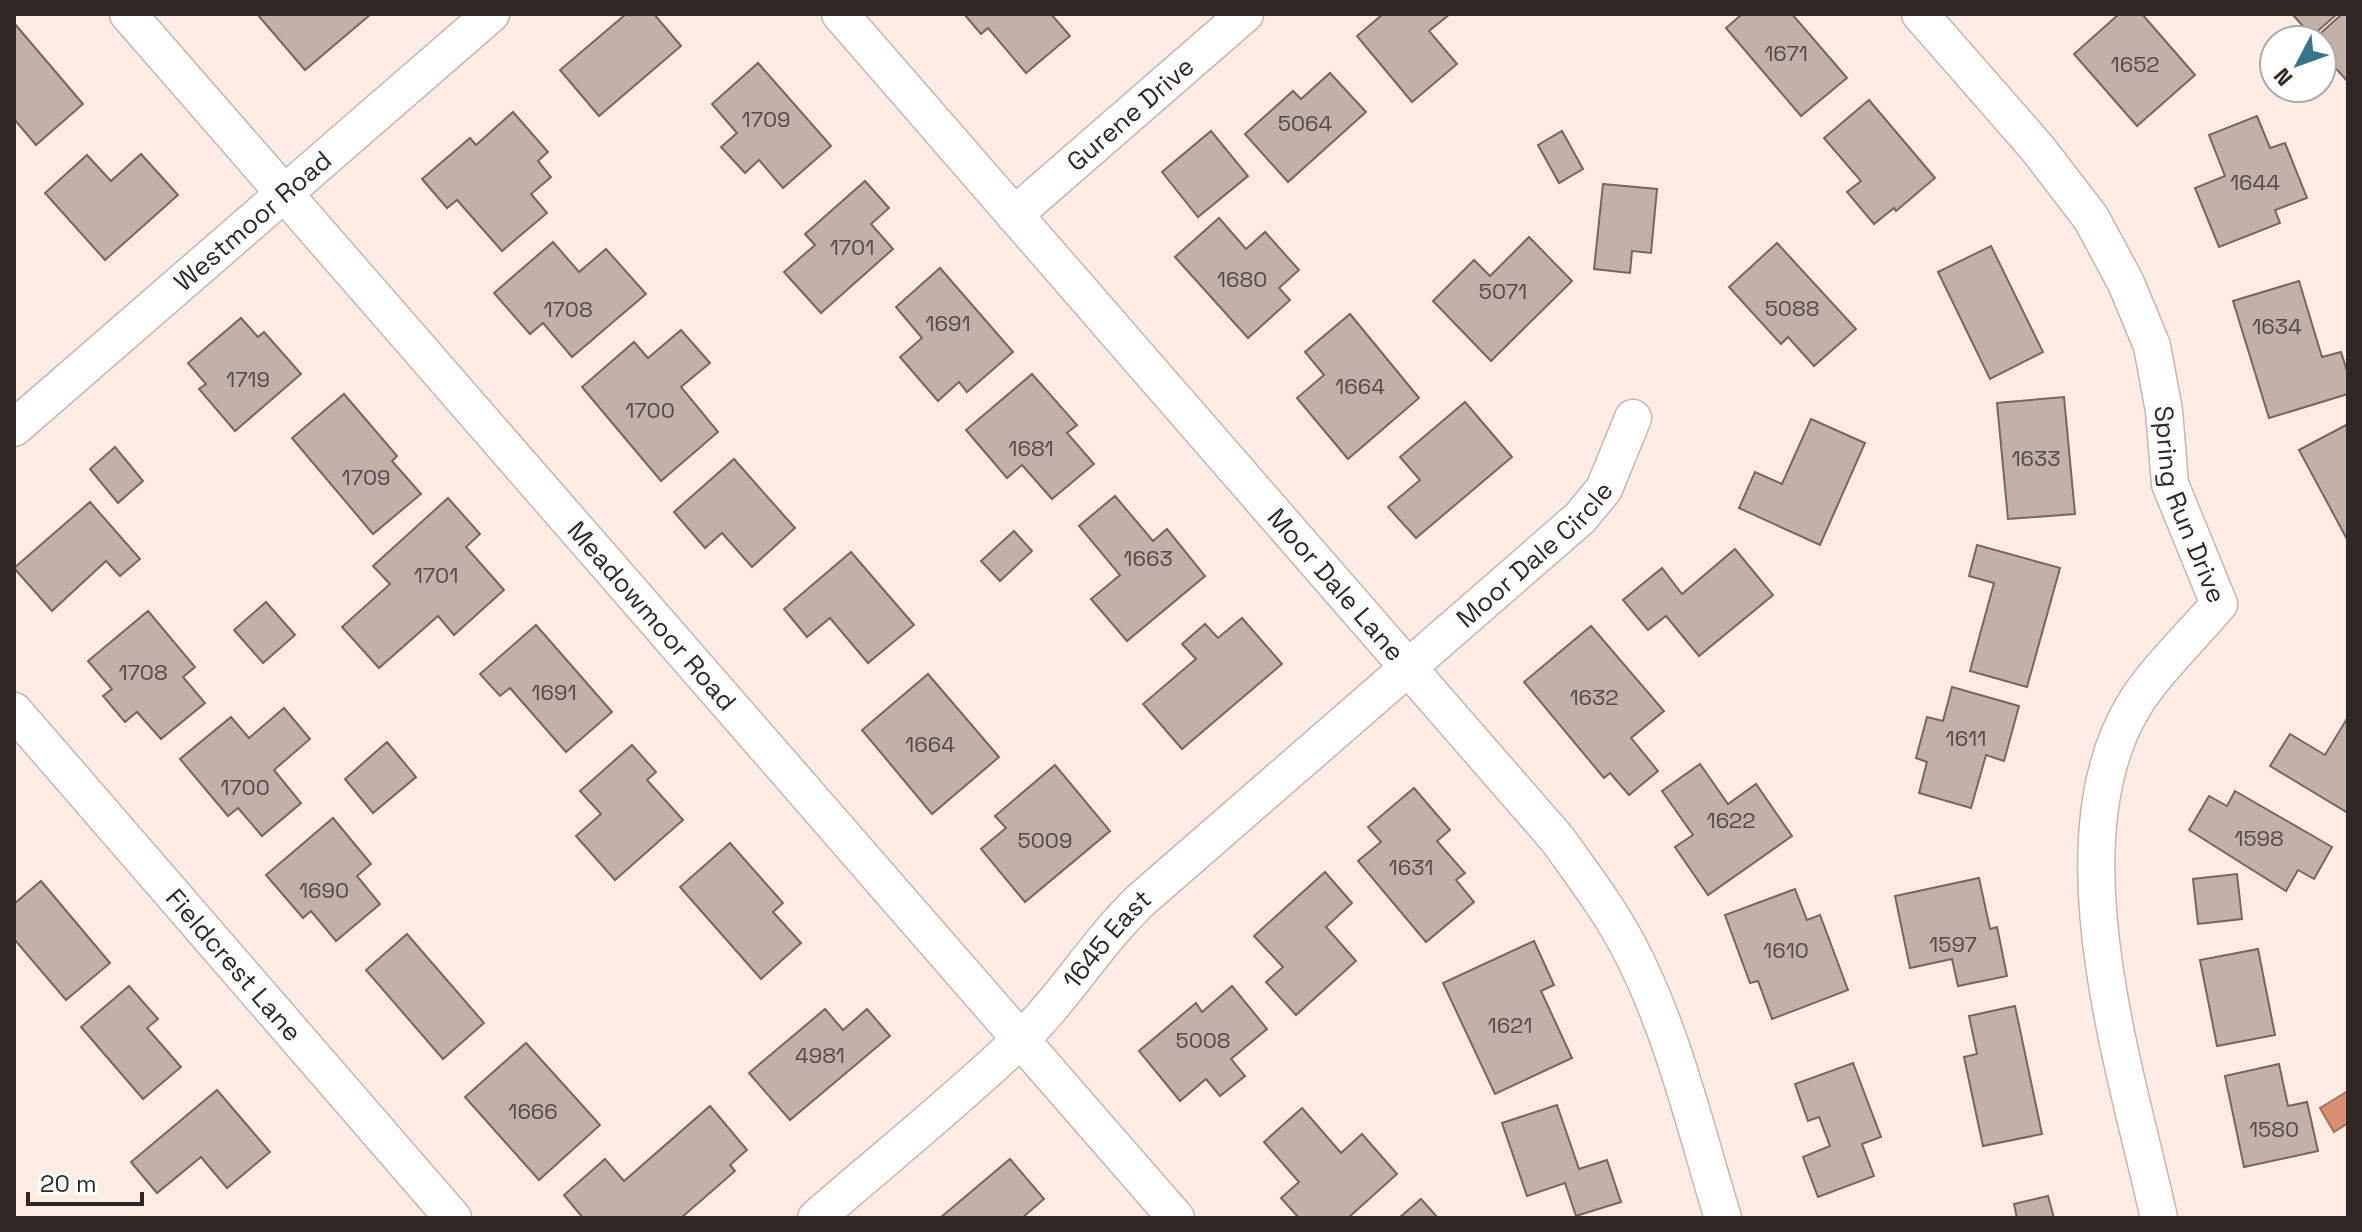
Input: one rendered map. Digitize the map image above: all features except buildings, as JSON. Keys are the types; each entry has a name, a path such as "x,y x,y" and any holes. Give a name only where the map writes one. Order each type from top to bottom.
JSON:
{"street":[{"name":"Meadowmoor Road","path":"128,14 1176,1218"},
{"name":"Westmoor Road","path":"14,428 491,14"},
{"name":"Moor Dale Lane","path":"840,14 1558,840 1601,900 1629,948 1665,1029 1723,1218"},
{"name":"Gurene Drive","path":"1014,215 1245,14"},
{"name":"Spring Run Drive","path":"1920,14 2047,160 2091,218 2126,283 2152,346 2164,411 2170,484 2219,604 2133,706 2111,757 2094,857 2096,910 2106,976 2159,1218"},
{"name":"Moor Dale Circle","path":"1408,668 1580,518 1604,489 1633,418"},
{"name":"1645 East","path":"816,1218 1021,1039 1124,916 1408,668"},
{"name":"Fieldcrest Lane","path":"14,711 453,1218"}],"shaded area":[{"path":"2348,1091 2348,1123 2334,1132 2320,1108"}]}
